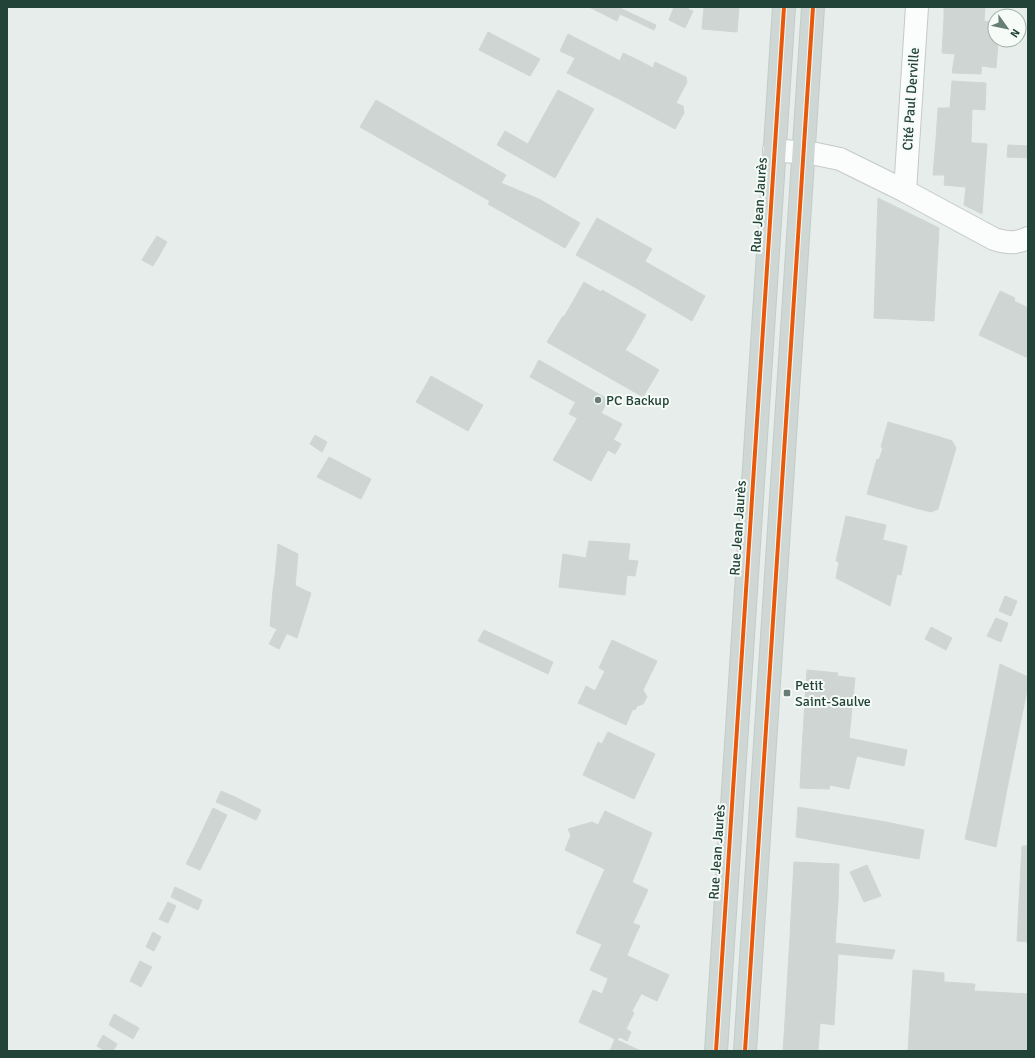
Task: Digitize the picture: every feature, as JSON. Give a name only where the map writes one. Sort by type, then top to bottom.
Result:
[{"type":"main road","name":"Rue Jean Jaurès","points":[[716,1051],[784,7]]},
{"type":"main road","points":[[745,1051],[813,7]]},
{"type":"street","name":"Cité Paul Derville","points":[[905,192],[917,7]]},
{"type":"street","points":[[774,150],[827,155],[840,159],[994,239],[1013,243],[1028,238]]},
{"type":"building","points":[[589,7],[619,7],[622,9],[617,21]]},
{"type":"building","points":[[674,7],[689,7],[688,9],[693,11],[685,28],[669,20]]},
{"type":"building","points":[[704,7],[739,7],[737,32],[702,29]]},
{"type":"building","points":[[944,7],[985,7],[984,21],[944,19]]},
{"type":"building","points":[[622,9],[656,25],[654,30],[620,14]]},
{"type":"building","points":[[944,19],[987,22],[987,41],[983,41],[981,74],[952,73],[955,54],[942,53]]},
{"type":"building","points":[[488,32],[540,59],[530,76],[479,50]]},
{"type":"building","points":[[568,34],[605,53],[589,84],[567,73],[575,58],[560,51]]},
{"type":"building","points":[[983,41],[987,42],[987,48],[998,48],[996,68],[982,66]]},
{"type":"building","points":[[605,53],[620,61],[623,53],[640,61],[621,100],[589,84]]},
{"type":"building","points":[[640,61],[653,68],[655,62],[686,77],[687,82],[676,103],[683,106],[684,113],[675,129],[621,100]]},
{"type":"building","points":[[952,81],[986,83],[985,110],[972,109],[971,143],[936,140],[938,108],[950,108]]},
{"type":"building","points":[[558,90],[594,109],[555,178],[520,158]]},
{"type":"building","points":[[376,100],[506,175],[490,201],[360,127]]},
{"type":"building","points":[[505,131],[528,144],[520,158],[497,145]]},
{"type":"building","points":[[936,140],[987,144],[982,214],[964,205],[966,187],[944,185],[945,175],[933,175]]},
{"type":"building","points":[[1008,145],[1028,146],[1028,158],[1007,157]]},
{"type":"building","points":[[501,183],[539,199],[580,223],[565,248],[488,204]]},
{"type":"building","points":[[878,198],[939,228],[934,321],[874,318]]},
{"type":"building","points":[[597,218],[652,249],[631,285],[576,255]]},
{"type":"building","points":[[157,236],[167,242],[159,256],[148,250]]},
{"type":"building","points":[[148,250],[159,256],[153,266],[142,260]]},
{"type":"building","points":[[644,261],[665,273],[657,286],[637,275]]},
{"type":"building","points":[[665,273],[705,296],[692,321],[631,285],[637,275],[657,286]]},
{"type":"building","points":[[584,282],[601,292],[581,326],[564,317]]},
{"type":"building","points":[[602,290],[646,315],[634,336],[630,334],[626,341],[630,343],[629,344],[585,319]]},
{"type":"building","points":[[1000,291],[1015,298],[1014,301],[1028,308],[1028,358],[979,335]]},
{"type":"building","points":[[563,316],[581,326],[585,319],[629,344],[625,350],[659,370],[643,397],[547,342]]},
{"type":"building","points":[[630,334],[634,336],[630,343],[626,341]]},
{"type":"building","points":[[539,360],[609,400],[601,413],[622,424],[591,481],[553,460],[584,407],[530,377]]},
{"type":"building","points":[[431,376],[483,405],[468,431],[416,402]]},
{"type":"building","points":[[575,403],[584,407],[577,418],[569,414]]},
{"type":"building","points":[[888,422],[940,437],[919,509],[867,494],[877,459],[879,460],[883,448],[881,447]]},
{"type":"building","points":[[315,435],[327,442],[322,452],[310,444]]},
{"type":"building","points":[[940,437],[952,441],[956,448],[938,509],[931,512],[919,509]]},
{"type":"building","points":[[614,440],[621,444],[615,454],[608,450]]},
{"type":"building","points":[[329,457],[371,479],[361,499],[317,477]]},
{"type":"building","points":[[846,516],[886,525],[876,570],[897,574],[890,606],[836,578],[839,562],[836,561]]},
{"type":"building","points":[[883,540],[907,546],[901,575],[876,570]]},
{"type":"building","points":[[589,541],[630,544],[628,560],[638,561],[635,576],[627,575],[625,595],[559,587],[563,554],[586,558]]},
{"type":"building","points":[[278,544],[298,554],[295,586],[275,576]]},
{"type":"building","points":[[275,576],[311,593],[307,606],[273,590]]},
{"type":"building","points":[[273,590],[307,606],[297,638],[270,626]]},
{"type":"building","points":[[1005,596],[1017,601],[1011,616],[999,611]]},
{"type":"building","points":[[996,618],[1008,623],[1001,642],[987,636]]},
{"type":"building","points":[[931,627],[952,638],[946,650],[925,639]]},
{"type":"building","points":[[277,629],[287,633],[279,649],[269,644]]},
{"type":"building","points":[[484,630],[553,662],[548,674],[478,641]]},
{"type":"building","points":[[612,640],[657,661],[643,690],[647,697],[643,704],[637,706],[635,710],[633,709],[631,713],[584,691],[586,686],[595,691],[605,671],[599,668]]},
{"type":"building","points":[[1000,664],[1028,677],[1028,685],[1007,789],[977,782]]},
{"type":"building","points":[[807,670],[838,673],[837,676],[855,678],[849,738],[907,750],[904,766],[838,752],[802,749]]},
{"type":"building","points":[[584,691],[631,713],[626,725],[578,703]]},
{"type":"building","points":[[608,732],[655,754],[634,799],[598,782],[613,750],[602,744]]},
{"type":"building","points":[[598,742],[613,750],[598,782],[583,775]]},
{"type":"building","points":[[802,749],[857,755],[849,789],[830,785],[829,789],[800,788]]},
{"type":"building","points":[[977,782],[1007,789],[996,847],[965,839]]},
{"type":"building","points":[[221,791],[235,797],[230,808],[216,802]]},
{"type":"building","points":[[235,797],[261,810],[256,820],[230,808]]},
{"type":"building","points":[[798,807],[924,830],[919,859],[796,837]]},
{"type":"building","points":[[213,808],[227,815],[210,850],[196,844]]},
{"type":"building","points":[[605,811],[652,833],[632,882],[565,850],[571,835],[568,829],[592,822],[598,825]]},
{"type":"building","points":[[196,844],[210,850],[200,870],[186,864]]},
{"type":"building","points":[[1022,846],[1028,846],[1028,942],[1017,941]]},
{"type":"building","points":[[794,862],[839,864],[838,901],[792,898]]},
{"type":"building","points":[[867,865],[881,896],[864,902],[850,872]]},
{"type":"building","points":[[605,869],[648,890],[629,931],[636,934],[627,955],[576,933]]},
{"type":"building","points":[[175,887],[202,900],[198,910],[171,897]]},
{"type":"building","points":[[792,898],[838,901],[835,943],[790,937]]},
{"type":"building","points":[[168,902],[176,906],[168,923],[159,919]]},
{"type":"building","points":[[633,923],[640,926],[636,934],[629,931]]},
{"type":"building","points":[[153,932],[161,937],[154,951],[146,947]]},
{"type":"building","points":[[790,937],[895,950],[892,959],[838,954],[837,975],[788,970]]},
{"type":"building","points":[[602,944],[669,975],[657,1001],[590,970]]},
{"type":"building","points":[[140,961],[152,967],[141,987],[130,981]]},
{"type":"building","points":[[788,970],[837,975],[834,1025],[820,1023],[818,1051],[813,1051],[784,1037]]},
{"type":"building","points":[[913,970],[944,973],[944,982],[975,984],[974,991],[1028,994],[1028,1051],[908,1051]]},
{"type":"building","points":[[608,979],[641,994],[632,1011],[634,1013],[626,1029],[631,1032],[627,1041],[620,1037],[617,1040],[579,1022],[593,990],[602,994]]},
{"type":"building","points":[[114,1014],[139,1028],[133,1039],[109,1025]]},
{"type":"building","points":[[103,1035],[117,1044],[113,1051],[105,1051],[97,1046]]},
{"type":"building","points":[[784,1037],[813,1051],[783,1051]]},
{"type":"building","points":[[615,1039],[617,1040],[641,1051],[610,1051]]},
{"type":"cycle path","points":[[716,1051],[784,7]]},
{"type":"cycle path","points":[[745,1051],[813,7]]},
{"type":"place","name":"PC Backup","points":[[598,400]]},
{"type":"place","name":"Petit Saint-Saulve","points":[[787,693]]}]
